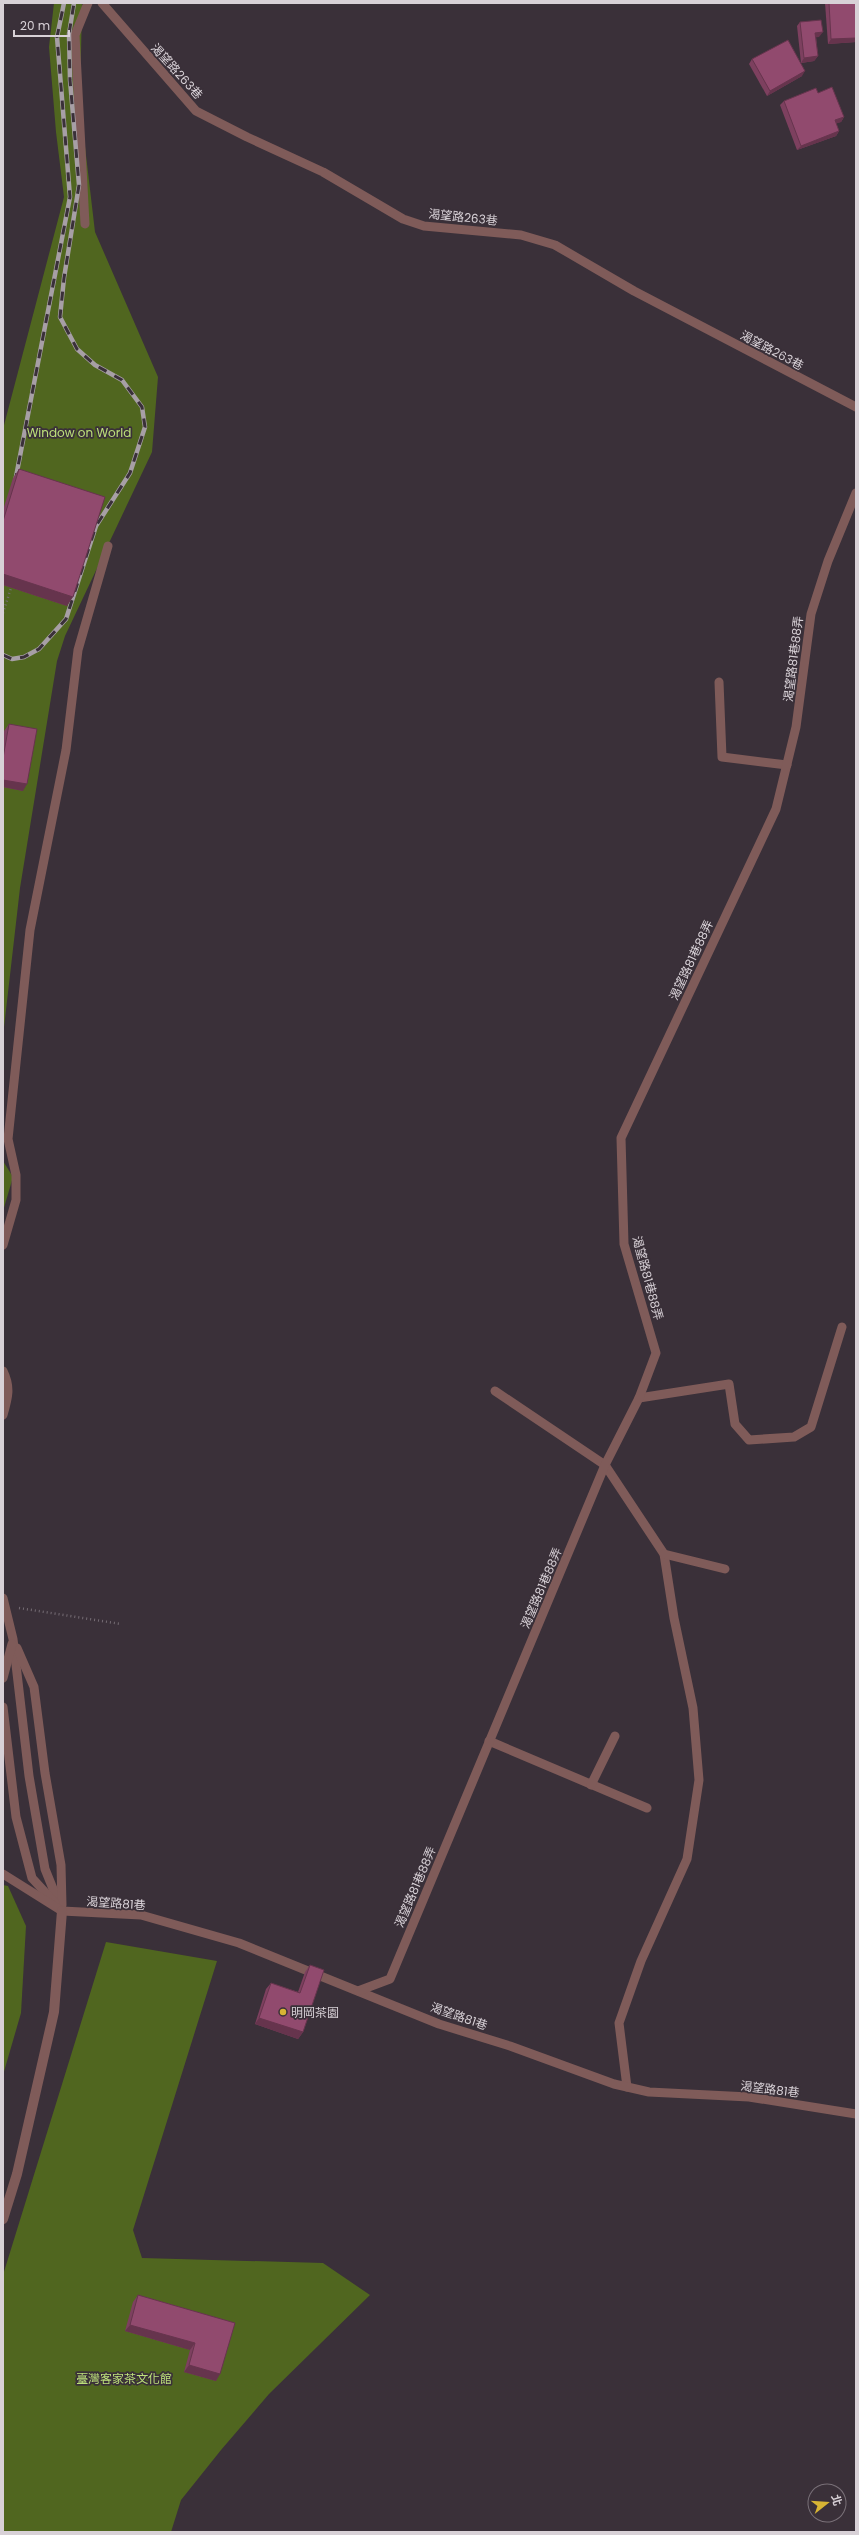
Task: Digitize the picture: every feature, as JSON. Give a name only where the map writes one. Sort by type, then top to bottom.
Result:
[{"type":"street","points":[[3,2218],[17,2174],[54,2012],[62,1911]]},
{"type":"lane","points":[[85,224],[75,35],[88,3]]},
{"type":"lane","name":"渴望路263巷","points":[[102,3],[196,111],[247,137],[323,172],[403,219],[424,226],[521,235],[555,245],[634,291],[856,408]]},
{"type":"lane","name":"渴望路81巷88弄","points":[[358,1990],[390,1979],[605,1465],[638,1398],[656,1353],[624,1244],[621,1138],[776,809],[796,727],[811,614],[828,561],[856,492]]},
{"type":"lane","points":[[3,1245],[16,1200],[16,1175],[8,1139],[30,930],[66,750],[78,650],[108,546]]},
{"type":"lane","points":[[719,682],[722,757],[787,764]]},
{"type":"lane","points":[[638,1398],[729,1384],[735,1424],[749,1440],[794,1437],[811,1427],[842,1327]]},
{"type":"lane","points":[[3,1371],[8,1381],[9,1394],[3,1415]]},
{"type":"lane","points":[[495,1391],[605,1465],[664,1554],[674,1618],[693,1708],[699,1780],[687,1859],[641,1961],[620,2023],[627,2087]]},
{"type":"lane","points":[[664,1554],[725,1569]]},
{"type":"lane","points":[[4,1602],[13,1639],[30,1783],[45,1869],[62,1911]]},
{"type":"lane","points":[[3,1678],[13,1639]]},
{"type":"lane","points":[[13,1639],[34,1687],[45,1773],[61,1865],[62,1911]]},
{"type":"lane","points":[[3,1707],[16,1817],[32,1878],[62,1911]]},
{"type":"lane","points":[[591,1785],[615,1736]]},
{"type":"lane","points":[[489,1741],[647,1808]]},
{"type":"lane","points":[[3,1874],[62,1911]]},
{"type":"lane","name":"渴望路81巷","points":[[62,1911],[142,1915],[239,1943],[439,2024],[627,2087],[649,2092],[749,2097],[856,2114]]},
{"type":"path","points":[[3,613],[11,588]]},
{"type":"path","points":[[4,1602],[121,1624]]},
{"type":"green space","name":"Window on World","points":[[54,3],[82,3],[80,104],[95,232],[158,377],[152,452],[65,636],[57,661],[20,888],[3,1036],[3,429],[64,197],[56,132],[49,47]]},
{"type":"green space","points":[[3,1161],[13,1177],[3,1211]]},
{"type":"green space","points":[[3,1885],[8,1886],[26,1926],[21,2013],[3,2075]]},
{"type":"green space","name":"臺灣客家茶文化館","points":[[106,1942],[217,1961],[133,2230],[142,2258],[323,2263],[370,2295],[269,2394],[221,2450],[181,2500],[171,2532],[3,2532],[3,2275]]},
{"type":"building","points":[[829,3],[856,3],[856,38],[831,39]]},
{"type":"building","points":[[821,20],[823,32],[815,33],[818,56],[804,58],[800,22]]},
{"type":"building","points":[[788,40],[805,71],[770,91],[752,59]]},
{"type":"building","points":[[832,87],[844,117],[835,120],[839,131],[801,146],[784,101],[816,88],[818,93]]},
{"type":"building","points":[[19,469],[105,497],[73,597],[3,574],[3,521]]},
{"type":"building","points":[[9,724],[37,729],[27,784],[3,780],[3,758]]},
{"type":"building","name":"明岡茶園","points":[[310,1965],[324,1970],[303,2032],[259,2018],[271,1983],[300,1993]]},
{"type":"building","points":[[138,2295],[235,2323],[220,2374],[189,2365],[195,2343],[130,2325]]},
{"type":"railway","points":[[15,482],[70,197],[57,37],[64,3]]},
{"type":"railway","points":[[3,655],[12,659],[24,657],[39,649],[66,619],[96,526],[130,473],[145,427],[142,407],[122,380],[95,365],[77,349],[60,317],[64,278],[79,185],[70,80],[69,34],[74,3]]},
{"type":"place","name":"明岡茶園","points":[[283,2012]]}]
